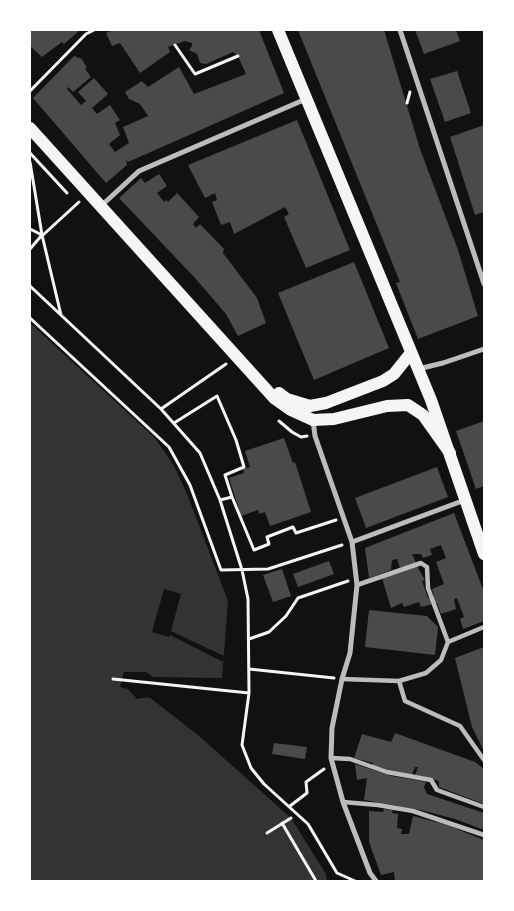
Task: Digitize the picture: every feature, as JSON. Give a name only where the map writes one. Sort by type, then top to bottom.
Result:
[{"type":"main road","points":[[278,30],[410,354],[418,369],[450,453],[484,554]]},
{"type":"main road","points":[[30,128],[274,398],[291,410],[313,420],[334,418],[387,406],[408,405],[423,414],[450,453]]},
{"type":"main road","points":[[257,377],[287,399],[310,406],[346,396],[383,381],[394,374],[410,354]]},
{"type":"street","points":[[400,30],[484,284]]},
{"type":"street","points":[[101,206],[139,170],[306,99]]},
{"type":"street","points":[[418,369],[443,363],[484,349]]},
{"type":"street","points":[[313,420],[315,436],[352,542],[356,581],[350,653],[342,679],[332,728],[331,758],[343,802],[370,873],[376,881]]},
{"type":"street","points":[[352,542],[466,500]]},
{"type":"street","points":[[342,679],[399,681],[426,673],[441,660],[448,642],[428,588],[427,567],[421,563],[356,581]]},
{"type":"street","points":[[448,642],[484,628]]},
{"type":"street","points":[[399,681],[405,700],[460,726],[484,760]]},
{"type":"street","points":[[331,758],[350,759],[387,772],[431,780],[436,790],[484,808]]},
{"type":"street","points":[[343,802],[413,811],[484,835]]},
{"type":"path","points":[[30,91],[86,34],[94,30]]},
{"type":"path","points":[[175,45],[195,74],[238,56]]},
{"type":"path","points":[[30,162],[42,235],[61,316]]},
{"type":"path","points":[[30,249],[42,235],[82,200]]},
{"type":"path","points":[[30,229],[42,235]]},
{"type":"path","points":[[30,286],[161,409],[200,453],[220,500],[242,570],[248,599],[250,693],[242,745],[252,768],[264,784],[308,824],[337,873],[355,881]]},
{"type":"path","points":[[30,318],[169,447],[190,485],[220,570],[268,569],[352,542]]},
{"type":"path","points":[[161,409],[229,362]]},
{"type":"path","points":[[174,423],[217,396],[236,440],[244,467],[225,475],[254,550],[269,544],[267,537],[294,527],[296,533],[344,517]]},
{"type":"path","points":[[220,500],[232,497]]},
{"type":"path","points":[[249,639],[269,632],[286,616],[298,598],[356,581]]},
{"type":"path","points":[[249,668],[342,679]]},
{"type":"path","points":[[113,679],[250,693]]},
{"type":"path","points":[[290,806],[307,793],[306,782],[322,770],[331,758]]},
{"type":"path","points":[[267,832],[291,818]]},
{"type":"path","points":[[282,823],[316,881]]},
{"type":"shaded area","points":[[30,323],[155,438],[174,466],[187,494],[228,601],[222,678],[153,677],[146,672],[124,672],[120,687],[128,689],[137,699],[149,697],[199,736],[291,818],[326,874],[327,881],[30,881]]},
{"type":"pier","points":[[164,589],[181,594],[171,631],[224,656],[223,662],[170,635],[169,637],[152,632]]},
{"type":"building","points":[[30,30],[80,30],[64,44],[62,42],[42,57],[30,46]]},
{"type":"building","points":[[113,30],[259,30],[284,93],[128,162],[126,160],[127,165],[106,183],[33,98],[74,56],[82,59],[87,68],[85,69],[91,77],[73,92],[68,87],[67,89],[81,105],[86,101],[78,92],[94,78],[108,94],[92,108],[97,114],[110,105],[120,120],[115,123],[120,135],[109,144],[115,152],[129,143],[123,127],[148,116],[140,104],[129,99],[125,92],[142,81],[148,87],[179,67],[194,94],[246,74],[238,56],[233,52],[206,64],[200,63],[197,54],[189,50],[192,43],[185,41],[168,47],[170,52],[140,73],[120,43],[112,46],[106,33]]},
{"type":"building","points":[[298,30],[384,30],[420,149],[458,250],[478,316],[418,339],[396,283],[400,282]]},
{"type":"building","points":[[415,30],[456,30],[460,41],[424,54]]},
{"type":"building","points":[[457,71],[471,113],[445,122],[430,79]]},
{"type":"building","points":[[297,120],[350,250],[306,268],[284,217],[289,214],[285,207],[234,234],[230,222],[221,225],[212,202],[217,200],[215,193],[205,198],[188,165]]},
{"type":"building","points":[[484,125],[484,212],[475,215],[450,137]]},
{"type":"building","points":[[159,174],[167,186],[157,193],[164,202],[166,200],[168,202],[177,193],[199,217],[193,224],[196,228],[200,224],[224,249],[223,253],[257,298],[266,323],[238,336],[226,314],[195,278],[119,198],[141,178],[145,183]]},
{"type":"building","points":[[354,262],[389,348],[314,380],[278,293]]},
{"type":"building","points":[[484,421],[484,486],[476,489],[456,431]]},
{"type":"building","points":[[284,438],[293,463],[295,462],[311,512],[270,526],[265,512],[259,514],[258,510],[241,516],[229,478],[244,473],[243,469],[250,467],[245,451]]},
{"type":"building","points":[[437,467],[448,497],[366,528],[355,498]]},
{"type":"building","points":[[454,513],[484,592],[484,621],[463,629],[460,619],[464,617],[457,598],[454,599],[456,609],[441,614],[437,603],[421,607],[419,602],[404,607],[402,603],[391,608],[382,578],[417,566],[425,580],[422,581],[428,598],[434,595],[432,589],[444,584],[436,562],[446,558],[441,545],[430,549],[432,555],[423,558],[421,554],[412,554],[416,563],[400,568],[397,559],[392,560],[391,570],[369,578],[365,548]]},
{"type":"building","points":[[329,561],[334,574],[298,587],[293,574]]},
{"type":"building","points":[[282,569],[291,596],[273,602],[263,575]]},
{"type":"building","points":[[369,610],[427,616],[438,627],[435,655],[365,647]]},
{"type":"building","points":[[484,647],[484,751],[472,727],[455,658]]},
{"type":"building","points":[[395,733],[475,762],[484,769],[484,804],[439,787],[439,781],[415,775],[418,767],[415,767],[412,775],[372,766],[373,763],[354,758],[362,734],[391,742]]},
{"type":"building","points":[[274,743],[307,747],[305,759],[272,754]]},
{"type":"building","points":[[355,764],[392,776],[426,782],[424,787],[427,794],[484,813],[484,830],[455,819],[421,810],[364,800],[367,778],[357,780]]},
{"type":"building","points":[[384,809],[393,810],[392,813],[398,814],[397,828],[402,829],[401,834],[409,834],[413,816],[447,825],[484,840],[484,881],[395,881],[394,872],[381,875],[369,842],[369,811],[383,812]]}]
